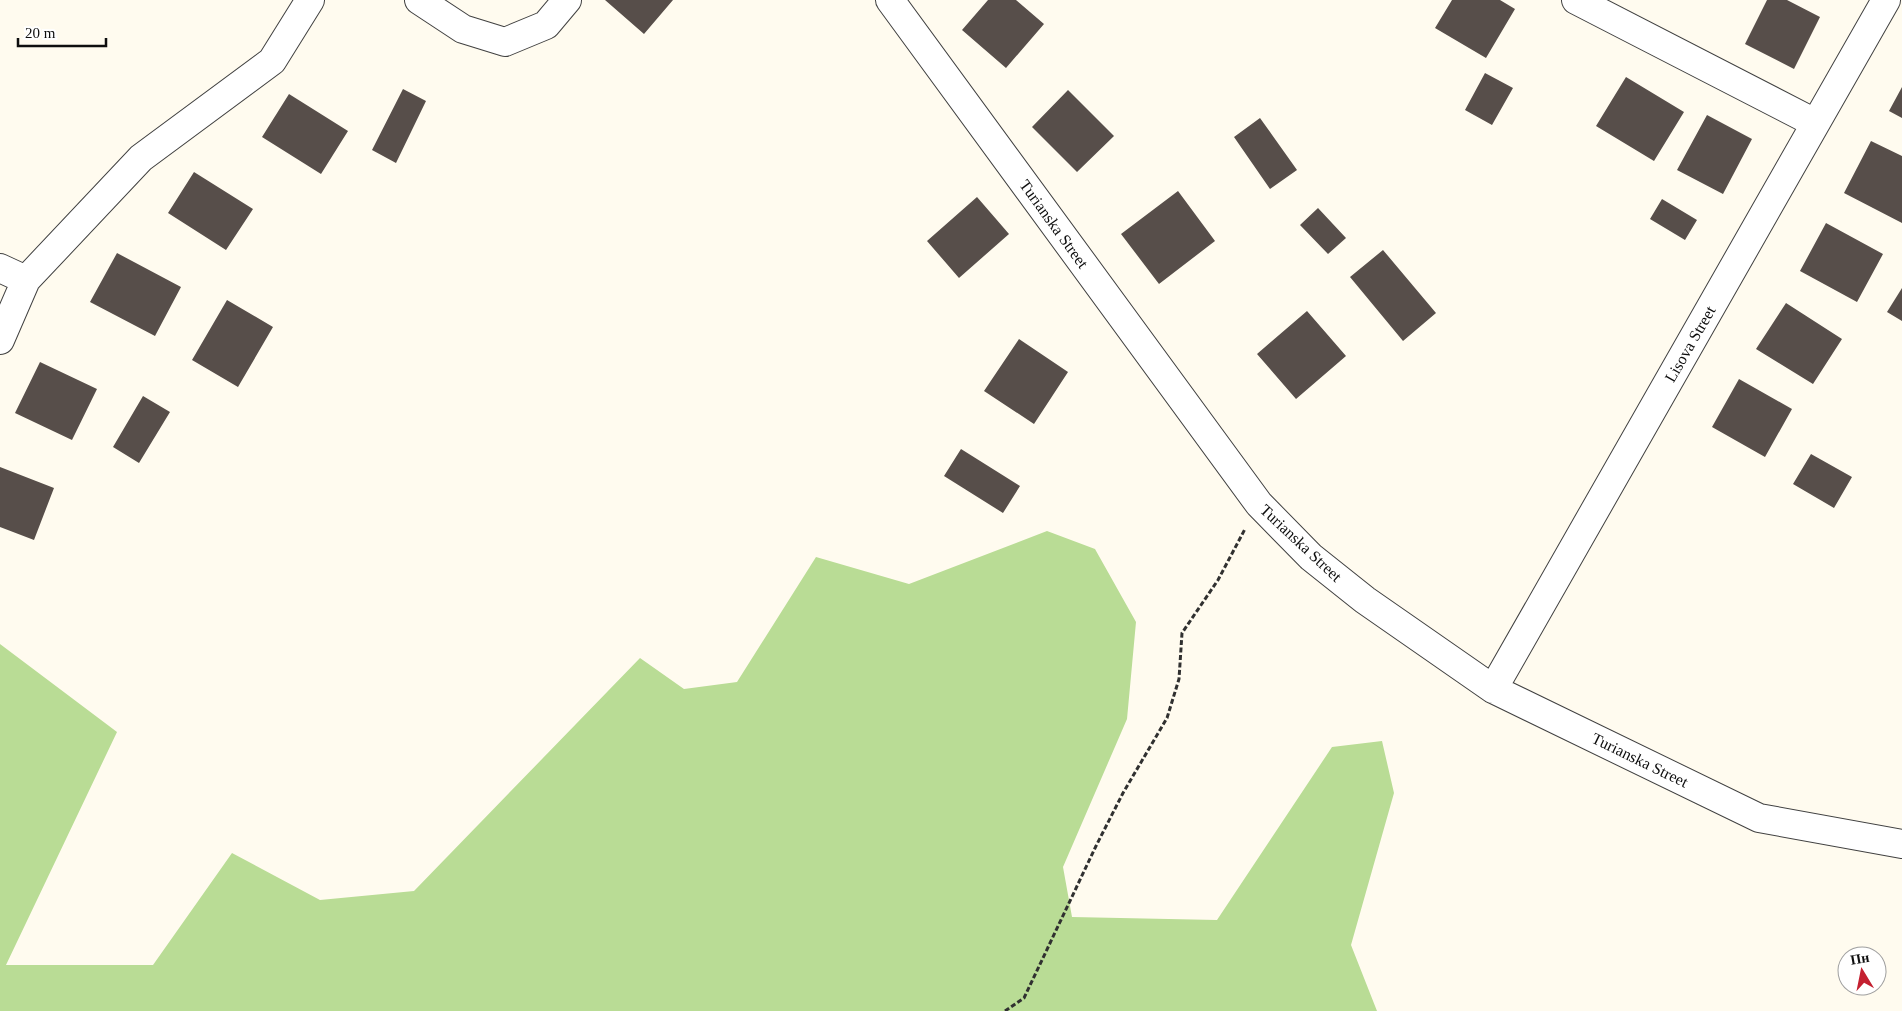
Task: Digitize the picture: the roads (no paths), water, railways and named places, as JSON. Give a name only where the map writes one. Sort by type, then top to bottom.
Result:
[{"type":"street","points":[[0,340],[26,280],[141,158],[272,61],[310,0]]},
{"type":"street","points":[[419,0],[463,29],[505,42],[546,25],[567,0]]},
{"type":"street","name":"Turianska Street","points":[[890,0],[1259,504],[1311,557],[1365,600],[1493,689],[1759,818],[1902,844]]},
{"type":"street","points":[[1576,0],[1815,123]]},
{"type":"street","name":"Lisova Street","points":[[1493,689],[1886,0]]},
{"type":"street","points":[[0,268],[26,280]]}]
